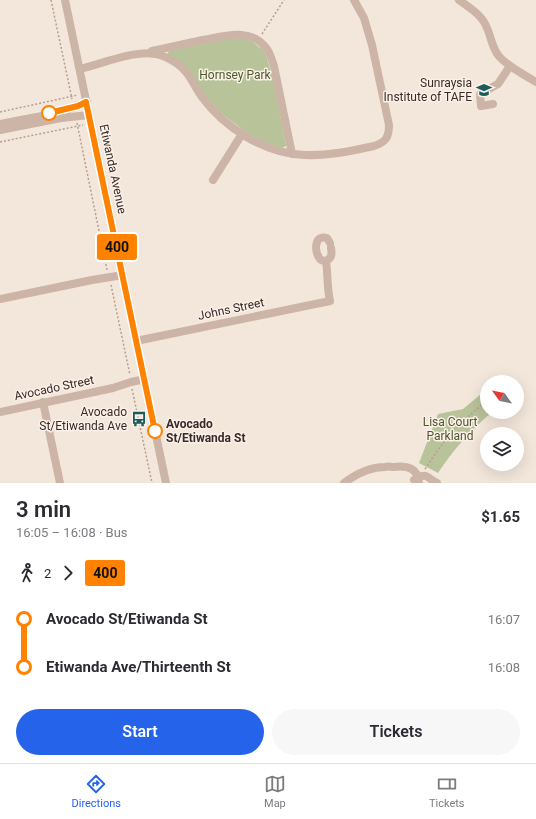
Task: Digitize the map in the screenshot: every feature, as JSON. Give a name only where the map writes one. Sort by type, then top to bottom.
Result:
[{"type":"street","name":"Etiwanda Avenue","points":[[66,0],[166,483]]},
{"type":"street","points":[[143,53],[161,55],[182,67],[215,113],[227,124],[242,134],[267,147],[292,154],[317,155],[350,151],[379,144],[388,135],[389,125],[372,45],[364,18],[354,0]]},
{"type":"street","points":[[459,0],[471,8],[483,21],[487,27],[498,55],[510,66],[536,82]]},
{"type":"street","points":[[79,66],[95,65],[111,60],[231,35],[240,34],[258,40],[267,49],[274,66],[292,154]]},
{"type":"street","points":[[493,104],[481,106],[480,94],[498,84],[510,66]]},
{"type":"street","points":[[0,130],[61,118],[74,112],[86,98]]},
{"type":"street","points":[[0,124],[74,112],[90,119]]},
{"type":"street","points":[[213,180],[242,134]]},
{"type":"street","points":[[323,237],[327,238],[332,253],[332,256],[326,261],[321,260],[318,256],[316,243],[318,239],[323,237]]},
{"type":"street","name":"Johns Street","points":[[136,341],[330,301],[326,261]]},
{"type":"street","points":[[0,299],[122,273]]},
{"type":"street","name":"Avocado Street","points":[[0,412],[145,381]]},
{"type":"street","points":[[43,402],[60,483]]},
{"type":"street","points":[[344,483],[352,477],[367,470],[393,467],[409,473],[417,481],[434,481]]},
{"type":"path","points":[[51,0],[152,483]]},
{"type":"path","points":[[258,40],[284,0]]},
{"type":"path","points":[[0,112],[71,97],[86,98]]},
{"type":"path","points":[[0,142],[77,126],[90,119]]},
{"type":"path","points":[[426,468],[452,431],[480,406]]},
{"type":"green space","name":"Hornsey Park","points":[[231,38],[246,39],[253,42],[263,50],[266,55],[273,78],[286,145],[282,148],[265,143],[247,133],[217,110],[167,54],[169,51]]},
{"type":"green space","name":"Lisa Court Parkland","points":[[480,395],[480,419],[484,419],[450,456],[438,473],[419,463],[438,414],[463,409]]},
{"type":"bus line","name":"400","points":[[49,113],[78,106],[86,102],[155,431]]},
{"type":"place","name":"Sunraysia Institute of TAFE","points":[[484,90]]},
{"type":"place","name":"Avocado St/Etiwanda Ave","points":[[139,419]]},
{"type":"place","name":"Avocado St/Etiwanda St","points":[[155,431]]}]
